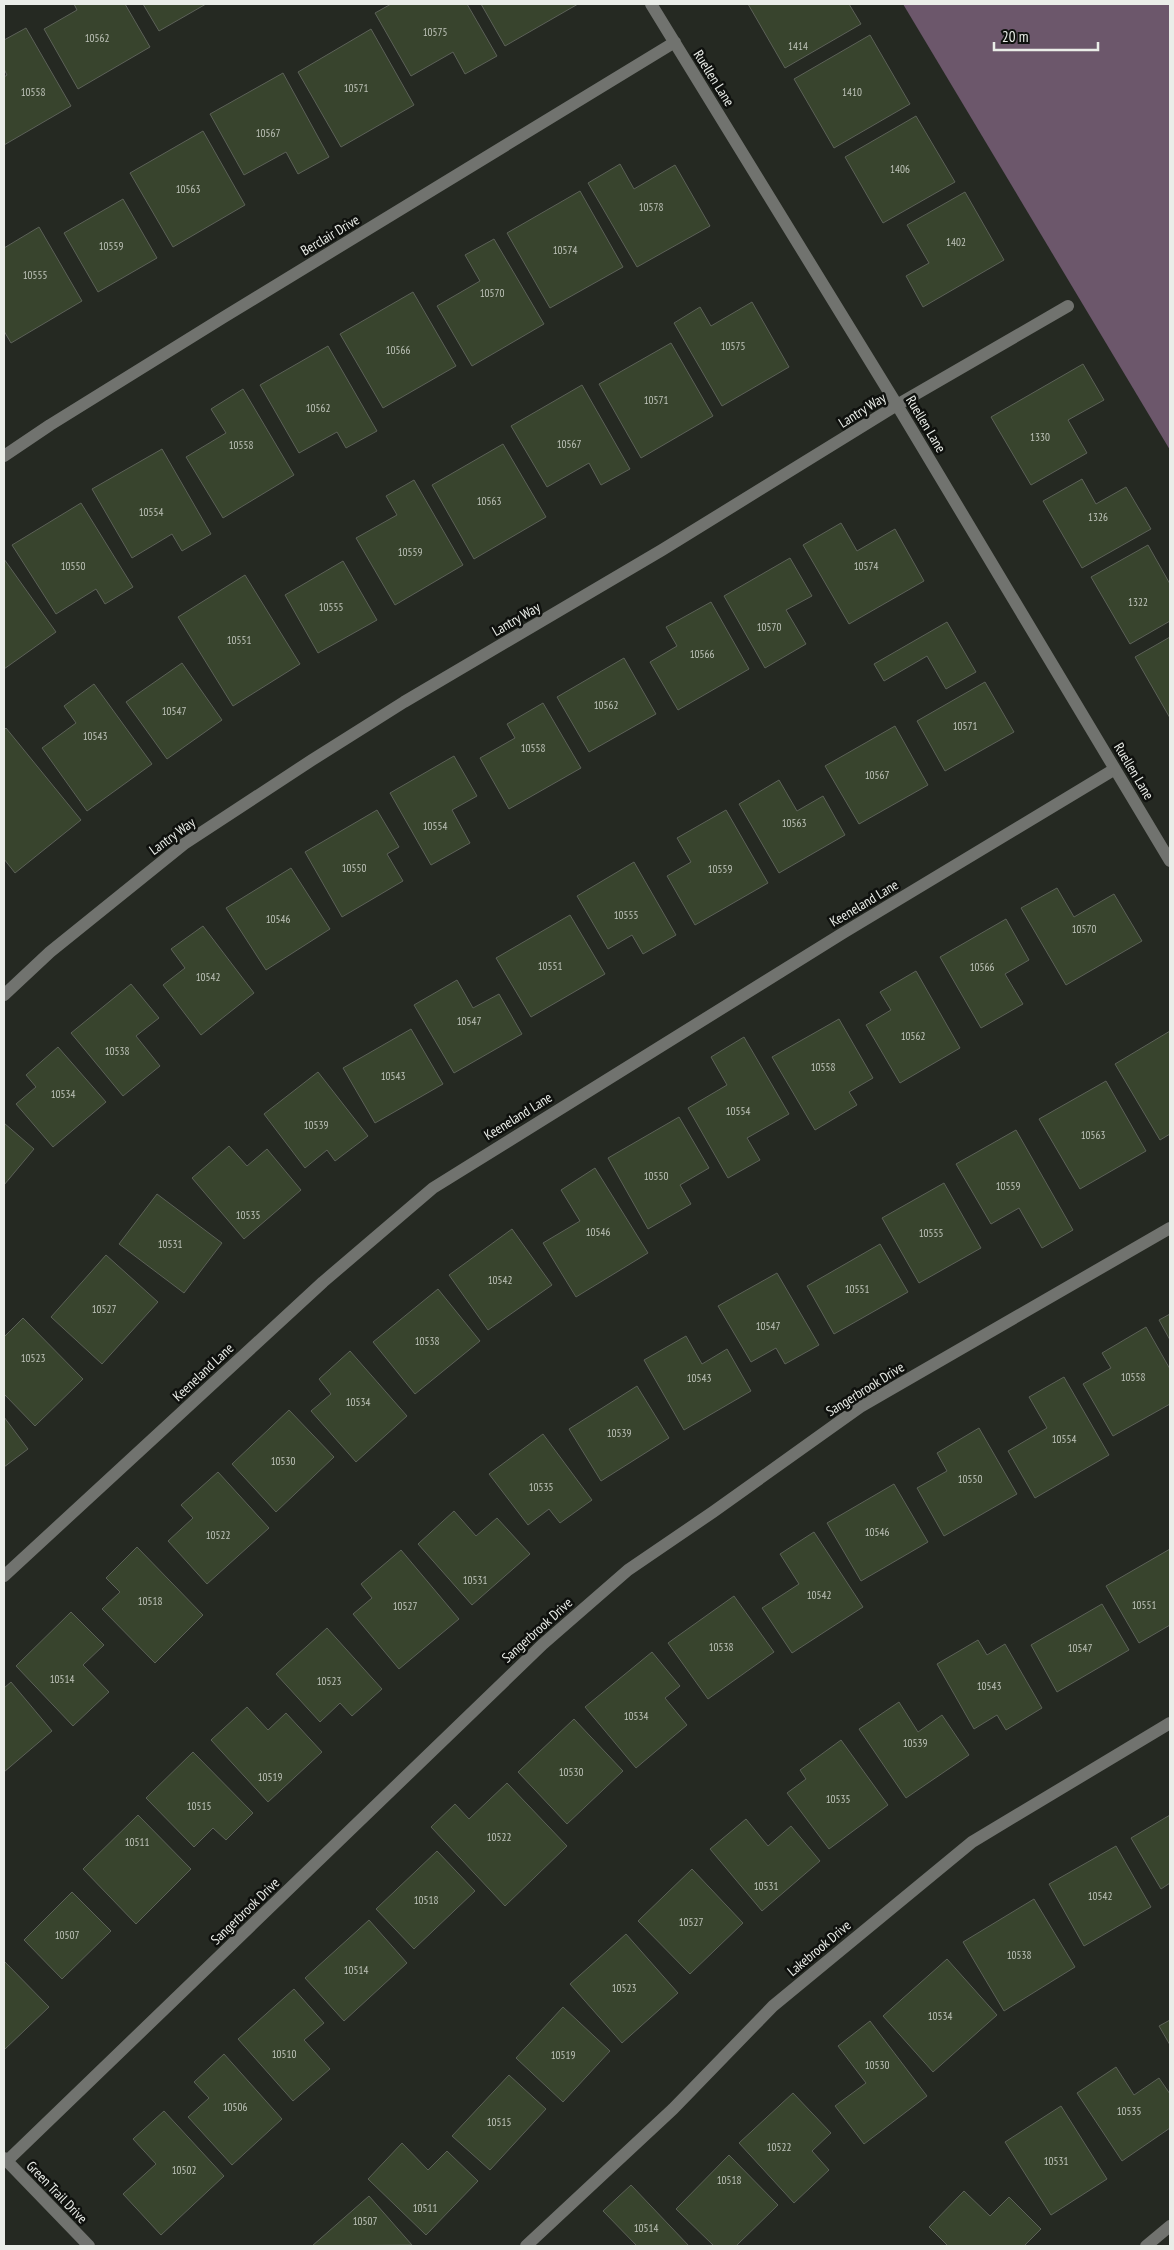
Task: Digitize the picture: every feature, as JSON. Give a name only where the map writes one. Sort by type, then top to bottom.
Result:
[{"type":"street","name":"Ruellen Lane","points":[[651,4],[898,406],[1170,862]]},
{"type":"street","name":"Berclair Drive","points":[[4,456],[158,358],[674,42]]},
{"type":"street","name":"Lantry Way","points":[[4,995],[50,952],[184,844],[404,702],[662,550],[898,406],[1068,306]]},
{"type":"street","name":"Keeneland Lane","points":[[4,1576],[323,1282],[433,1188],[843,933],[1115,769]]},
{"type":"street","name":"Sangerbrook Drive","points":[[5,2159],[543,1644],[628,1570],[860,1407],[1170,1228]]},
{"type":"street","name":"Lakebrook Drive","points":[[526,2246],[673,2109],[773,2006],[972,1842],[1170,1722]]},
{"type":"street","name":"Green Trail Drive","points":[[5,2159],[90,2246]]},
{"type":"street","points":[[1146,2246],[1170,2226]]},
{"type":"shaded area","points":[[903,4],[1170,4],[1170,450]]},
{"type":"building","points":[[74,4],[125,4],[150,47],[78,89],[44,29],[77,10]]},
{"type":"building","points":[[143,4],[206,4],[159,31]]},
{"type":"building","points":[[391,4],[467,4],[497,56],[465,74],[453,52],[411,76],[375,13]]},
{"type":"building","points":[[481,4],[578,4],[505,46]]},
{"type":"building","points":[[748,4],[849,4],[861,24],[785,68]]},
{"type":"building","points":[[26,28],[71,106],[4,145],[4,77],[7,75],[4,69],[4,40]]},
{"type":"building","points":[[371,29],[414,105],[341,147],[298,72]]},
{"type":"building","points":[[870,35],[910,104],[834,148],[794,79]]},
{"type":"building","points":[[283,73],[329,157],[298,174],[286,152],[244,175],[210,114]]},
{"type":"building","points":[[916,116],[955,182],[883,223],[845,157]]},
{"type":"building","points":[[203,131],[245,205],[173,247],[130,173]]},
{"type":"building","points":[[620,164],[634,189],[675,165],[710,226],[637,267],[588,183]]},
{"type":"building","points":[[580,191],[623,267],[550,308],[507,233]]},
{"type":"building","points":[[965,192],[1004,260],[923,307],[906,276],[929,263],[907,225]]},
{"type":"building","points":[[123,199],[157,258],[98,292],[64,233]]},
{"type":"building","points":[[39,227],[82,301],[11,343],[4,331],[4,248]]},
{"type":"building","points":[[494,239],[544,324],[472,366],[437,306],[480,281],[465,255]]},
{"type":"building","points":[[413,292],[456,366],[383,408],[340,334]]},
{"type":"building","points":[[752,302],[789,367],[722,406],[674,323],[700,307],[711,326]]},
{"type":"building","points":[[671,343],[713,416],[641,458],[599,384]]},
{"type":"building","points":[[328,346],[377,431],[346,448],[337,432],[299,453],[260,385]]},
{"type":"building","points":[[1083,364],[1104,400],[1068,420],[1087,453],[1031,485],[991,417]]},
{"type":"building","points":[[582,385],[630,469],[601,485],[589,463],[547,487],[511,426]]},
{"type":"building","points":[[243,389],[294,475],[223,518],[186,457],[226,433],[211,409]]},
{"type":"building","points":[[503,444],[546,517],[474,559],[432,485]]},
{"type":"building","points":[[162,449],[211,534],[182,551],[172,534],[132,558],[92,489]]},
{"type":"building","points":[[1082,479],[1096,504],[1126,487],[1151,529],[1082,568],[1043,501]]},
{"type":"building","points":[[414,480],[463,565],[395,605],[356,538],[397,515],[386,496]]},
{"type":"building","points":[[81,503],[133,587],[105,604],[96,589],[56,614],[12,545]]},
{"type":"building","points":[[841,523],[857,551],[895,529],[924,581],[849,624],[803,545]]},
{"type":"building","points":[[1148,545],[1170,584],[1170,621],[1130,644],[1091,577]]},
{"type":"building","points":[[790,558],[812,596],[786,610],[806,644],[765,668],[724,596]]},
{"type":"building","points":[[4,559],[56,632],[4,669]]},
{"type":"building","points":[[343,561],[377,620],[318,653],[285,595]]},
{"type":"building","points":[[245,575],[300,664],[233,706],[178,617]]},
{"type":"building","points":[[711,602],[749,669],[678,710],[650,662],[677,646],[666,627]]},
{"type":"building","points":[[947,622],[976,672],[946,689],[927,656],[884,681],[874,664]]},
{"type":"building","points":[[1170,637],[1170,718],[1135,657]]},
{"type":"building","points":[[624,658],[656,714],[589,752],[557,697]]},
{"type":"building","points":[[182,663],[222,720],[167,759],[126,702]]},
{"type":"building","points":[[985,682],[1014,732],[945,771],[917,721]]},
{"type":"building","points":[[94,684],[152,764],[87,811],[42,748],[76,723],[64,706]]},
{"type":"building","points":[[543,703],[581,768],[509,809],[480,758],[515,738],[507,724]]},
{"type":"building","points":[[895,726],[928,785],[859,824],[825,766]]},
{"type":"building","points":[[6,728],[81,820],[15,873],[4,859],[4,730]]},
{"type":"building","points":[[454,756],[477,796],[452,810],[470,843],[431,865],[390,793]]},
{"type":"building","points":[[779,780],[797,811],[823,796],[845,835],[779,873],[739,804]]},
{"type":"building","points":[[377,810],[399,847],[387,854],[403,881],[342,917],[305,852]]},
{"type":"building","points":[[726,810],[768,883],[695,925],[667,876],[691,862],[677,838]]},
{"type":"building","points":[[634,862],[676,935],[643,954],[632,935],[608,949],[577,896]]},
{"type":"building","points":[[291,868],[330,929],[266,970],[226,908]]},
{"type":"building","points":[[1057,888],[1074,917],[1114,894],[1142,941],[1066,985],[1021,908]]},
{"type":"building","points":[[570,915],[605,974],[531,1017],[496,958]]},
{"type":"building","points":[[1006,919],[1029,960],[1005,974],[1023,1004],[981,1028],[940,957]]},
{"type":"building","points":[[203,926],[254,993],[201,1035],[163,985],[185,968],[171,949]]},
{"type":"building","points":[[916,971],[960,1048],[900,1083],[866,1025],[891,1010],[880,992]]},
{"type":"building","points":[[457,980],[473,1008],[499,994],[522,1034],[454,1073],[414,1005]]},
{"type":"building","points":[[131,984],[159,1018],[136,1036],[160,1066],[123,1096],[71,1033]]},
{"type":"building","points":[[839,1019],[873,1078],[849,1092],[857,1105],[815,1130],[772,1057]]},
{"type":"building","points":[[411,1029],[443,1084],[375,1123],[343,1068]]},
{"type":"building","points":[[1170,1031],[1170,1134],[1160,1140],[1115,1064]]},
{"type":"building","points":[[744,1037],[789,1114],[747,1138],[760,1160],[728,1178],[688,1108],[727,1085],[711,1057]]},
{"type":"building","points":[[58,1047],[106,1102],[53,1147],[16,1104],[36,1087],[26,1075]]},
{"type":"building","points":[[318,1072],[368,1136],[335,1161],[327,1150],[305,1168],[264,1114]]},
{"type":"building","points":[[1106,1081],[1146,1151],[1080,1189],[1039,1119]]},
{"type":"building","points":[[679,1117],[709,1168],[680,1185],[691,1204],[648,1229],[608,1158]]},
{"type":"building","points":[[4,1123],[34,1149],[4,1185]]},
{"type":"building","points":[[1016,1130],[1073,1230],[1042,1248],[1019,1208],[991,1224],[956,1164]]},
{"type":"building","points":[[229,1146],[247,1166],[267,1149],[301,1190],[244,1239],[192,1178]]},
{"type":"building","points":[[595,1168],[648,1253],[576,1297],[543,1243],[580,1221],[561,1190]]},
{"type":"building","points":[[944,1183],[981,1248],[919,1283],[882,1218]]},
{"type":"building","points":[[157,1194],[222,1243],[184,1293],[119,1244]]},
{"type":"building","points":[[512,1229],[552,1285],[488,1330],[449,1275]]},
{"type":"building","points":[[880,1244],[908,1292],[834,1334],[807,1286]]},
{"type":"building","points":[[106,1255],[158,1302],[102,1364],[51,1317]]},
{"type":"building","points":[[777,1273],[819,1345],[785,1364],[776,1348],[751,1362],[718,1306]]},
{"type":"building","points":[[438,1289],[480,1341],[415,1394],[373,1342]]},
{"type":"building","points":[[1170,1314],[1170,1340],[1159,1320]]},
{"type":"building","points":[[23,1318],[83,1379],[35,1426],[4,1394],[4,1337]]},
{"type":"building","points":[[1146,1327],[1170,1369],[1170,1404],[1113,1436],[1083,1384],[1111,1368],[1102,1353]]},
{"type":"building","points":[[686,1336],[702,1364],[727,1349],[751,1391],[684,1430],[644,1360]]},
{"type":"building","points":[[350,1351],[407,1416],[356,1462],[311,1411],[331,1394],[319,1379]]},
{"type":"building","points":[[1064,1377],[1109,1455],[1035,1498],[1008,1451],[1047,1428],[1029,1397]]},
{"type":"building","points":[[637,1386],[669,1438],[601,1481],[569,1429]]},
{"type":"building","points":[[289,1410],[334,1457],[276,1512],[232,1464]]},
{"type":"building","points":[[4,1417],[28,1449],[4,1467]]},
{"type":"building","points":[[979,1428],[1017,1494],[944,1536],[917,1488],[947,1471],[937,1453]]},
{"type":"building","points":[[543,1434],[592,1500],[560,1523],[549,1509],[528,1525],[489,1474]]},
{"type":"building","points":[[218,1472],[269,1528],[207,1584],[168,1541],[193,1518],[181,1505]]},
{"type":"building","points":[[894,1484],[928,1542],[861,1581],[827,1523]]},
{"type":"building","points":[[454,1511],[476,1536],[497,1518],[530,1554],[472,1605],[418,1544]]},
{"type":"building","points":[[814,1532],[863,1607],[792,1653],[762,1608],[799,1584],[780,1554]]},
{"type":"building","points":[[137,1547],[203,1615],[155,1663],[102,1609],[120,1592],[106,1578]]},
{"type":"building","points":[[1170,1549],[1170,1625],[1139,1643],[1106,1586]]},
{"type":"building","points":[[401,1550],[459,1619],[399,1669],[353,1614],[372,1598],[361,1584]]},
{"type":"building","points":[[734,1596],[774,1652],[708,1699],[668,1643]]},
{"type":"building","points":[[1102,1604],[1129,1650],[1057,1692],[1031,1645]]},
{"type":"building","points":[[71,1612],[104,1645],[83,1665],[109,1692],[73,1726],[16,1666]]},
{"type":"building","points":[[327,1628],[382,1689],[352,1716],[340,1703],[320,1722],[276,1674]]},
{"type":"building","points":[[978,1640],[987,1655],[1005,1644],[1042,1708],[1006,1730],[997,1715],[974,1729],[937,1664]]},
{"type":"building","points":[[652,1652],[680,1686],[665,1698],[687,1725],[636,1768],[585,1707]]},
{"type":"building","points":[[11,1682],[52,1731],[4,1772],[4,1688]]},
{"type":"building","points":[[899,1702],[918,1732],[942,1715],[969,1755],[906,1798],[859,1729]]},
{"type":"building","points":[[247,1707],[268,1730],[286,1713],[322,1752],[268,1802],[211,1740]]},
{"type":"building","points":[[574,1719],[623,1771],[567,1824],[518,1772]]},
{"type":"building","points":[[841,1740],[888,1805],[829,1849],[787,1793],[806,1779],[800,1770]]},
{"type":"building","points":[[193,1752],[253,1813],[226,1840],[213,1828],[194,1847],[146,1798]]},
{"type":"building","points":[[507,1783],[567,1846],[505,1906],[431,1827],[455,1804],[469,1819]]},
{"type":"building","points":[[138,1815],[191,1869],[136,1924],[83,1869]]},
{"type":"building","points":[[1170,1815],[1170,1883],[1161,1889],[1131,1838]]},
{"type":"building","points":[[746,1819],[768,1846],[791,1826],[820,1861],[762,1911],[710,1849]]},
{"type":"building","points":[[1116,1846],[1151,1907],[1084,1946],[1049,1884]]},
{"type":"building","points":[[437,1851],[475,1891],[414,1949],[376,1909]]},
{"type":"building","points":[[692,1869],[743,1923],[690,1974],[638,1921]]},
{"type":"building","points":[[72,1892],[111,1931],[62,1979],[24,1940]]},
{"type":"building","points":[[1034,1899],[1075,1967],[1004,2011],[963,1942]]},
{"type":"building","points":[[369,1920],[407,1963],[344,2021],[305,1978]]},
{"type":"building","points":[[626,1934],[678,1993],[622,2043],[570,1984]]},
{"type":"building","points":[[947,1959],[997,2015],[933,2072],[883,2016]]},
{"type":"building","points":[[4,1961],[49,2007],[4,2050]]},
{"type":"building","points":[[294,1989],[324,2023],[304,2040],[330,2069],[293,2101],[238,2039]]},
{"type":"building","points":[[563,2007],[610,2051],[563,2102],[516,2058]]},
{"type":"building","points":[[1170,2020],[1170,2045],[1159,2026]]},
{"type":"building","points":[[870,2021],[927,2096],[864,2144],[835,2106],[866,2083],[838,2046]]},
{"type":"building","points":[[224,2054],[282,2119],[232,2165],[188,2117],[209,2098],[194,2082]]},
{"type":"building","points":[[1116,2067],[1134,2095],[1159,2078],[1170,2094],[1170,2128],[1122,2161],[1077,2093]]},
{"type":"building","points":[[509,2075],[546,2109],[490,2170],[452,2136]]},
{"type":"building","points":[[793,2093],[831,2133],[812,2151],[829,2170],[794,2203],[739,2143]]},
{"type":"building","points":[[1061,2106],[1107,2179],[1051,2215],[1005,2142]]},
{"type":"building","points":[[164,2111],[224,2176],[161,2235],[123,2194],[156,2164],[133,2139]]},
{"type":"building","points":[[402,2143],[428,2170],[447,2151],[478,2181],[426,2235],[368,2179]]},
{"type":"building","points":[[729,2155],[778,2205],[736,2246],[714,2246],[676,2209]]},
{"type":"building","points":[[631,2185],[689,2246],[637,2246],[603,2211]]},
{"type":"building","points":[[964,2191],[990,2216],[1009,2197],[1041,2229],[1024,2246],[948,2246],[929,2227]]},
{"type":"building","points":[[369,2196],[412,2245],[312,2246]]}]
